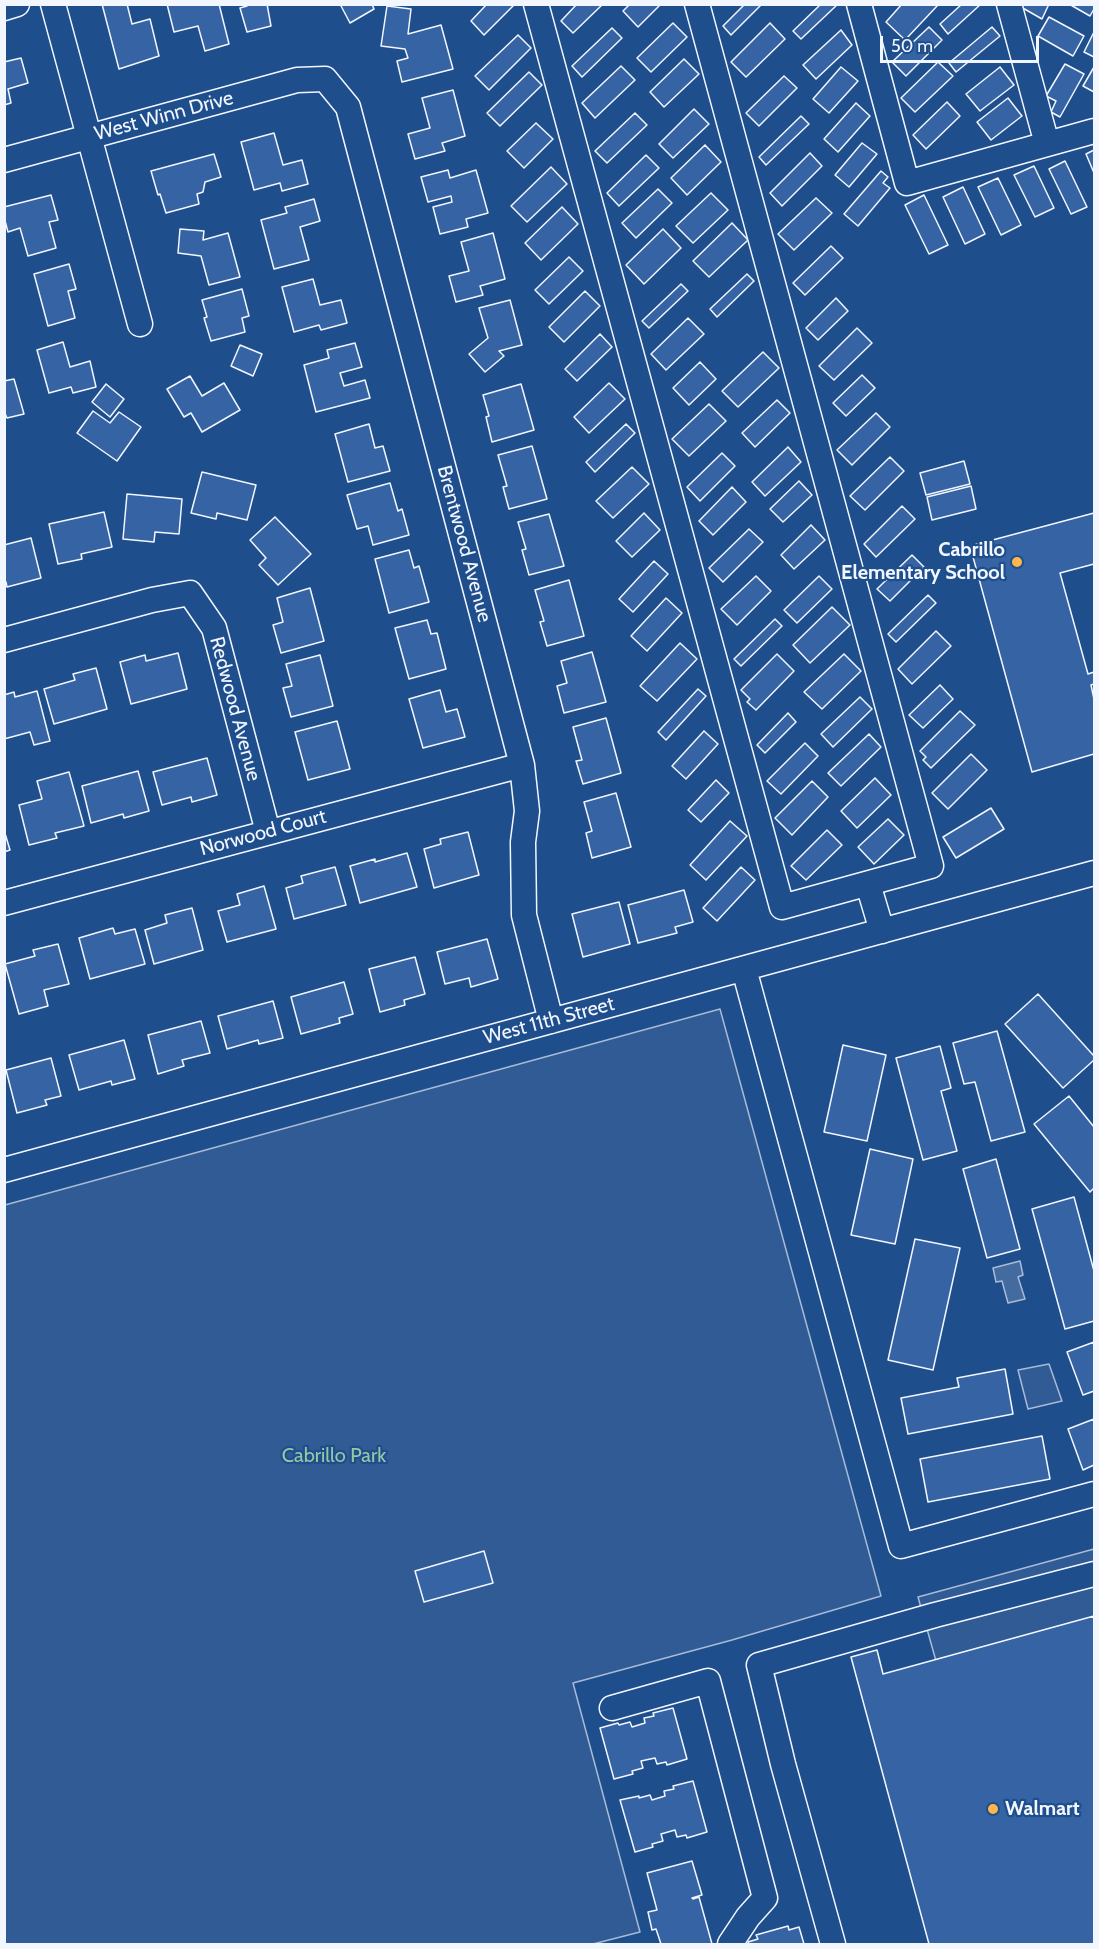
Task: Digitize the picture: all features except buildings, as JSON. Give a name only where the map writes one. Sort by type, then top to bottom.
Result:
[{"type":"street","points":[[4,8],[17,4]]},
{"type":"street","points":[[53,4],[140,324]]},
{"type":"street","points":[[536,4],[782,907],[931,866],[698,4]]},
{"type":"street","points":[[859,4],[907,183],[1095,131]]},
{"type":"street","points":[[1009,4],[1047,144]]},
{"type":"street","name":"West Winn Drive","points":[[4,160],[297,80],[325,79]]},
{"type":"street","name":"Brentwood Avenue","points":[[325,79],[348,107],[522,765],[527,811],[523,842],[524,915],[551,1021]]},
{"type":"street","name":"Redwood Avenue","points":[[4,640],[152,600],[190,593],[214,628],[268,832]]},
{"type":"street","name":"Norwood Court","points":[[4,903],[522,765]]},
{"type":"street","name":"West 11th Street","points":[[4,1170],[1095,873]]},
{"type":"street","points":[[868,884],[882,931]]},
{"type":"street","points":[[744,969],[901,1546],[1095,1494]]},
{"type":"street","points":[[833,1944],[783,1764],[759,1665],[935,1614],[1095,1574]]},
{"type":"street","points":[[612,1708],[708,1681],[765,1898],[748,1917],[730,1944]]},
{"type":"shaded area","name":"Cabrillo Park","points":[[720,1009],[881,1596],[732,1640],[573,1683],[640,1932],[593,1944],[5,1944],[5,1205]]},
{"type":"shaded area","points":[[1020,1261],[1023,1275],[1018,1277],[1025,1299],[1008,1303],[1002,1281],[996,1282],[993,1268]]},
{"type":"shaded area","points":[[1049,1364],[1062,1401],[1028,1409],[1018,1370]]},
{"type":"shaded area","points":[[1094,1549],[1094,1617],[936,1661],[918,1597]]},
{"type":"place","name":"Cabrillo Elementary School","points":[[1017,562]]},
{"type":"place","name":"Walmart","points":[[993,1809]]}]
